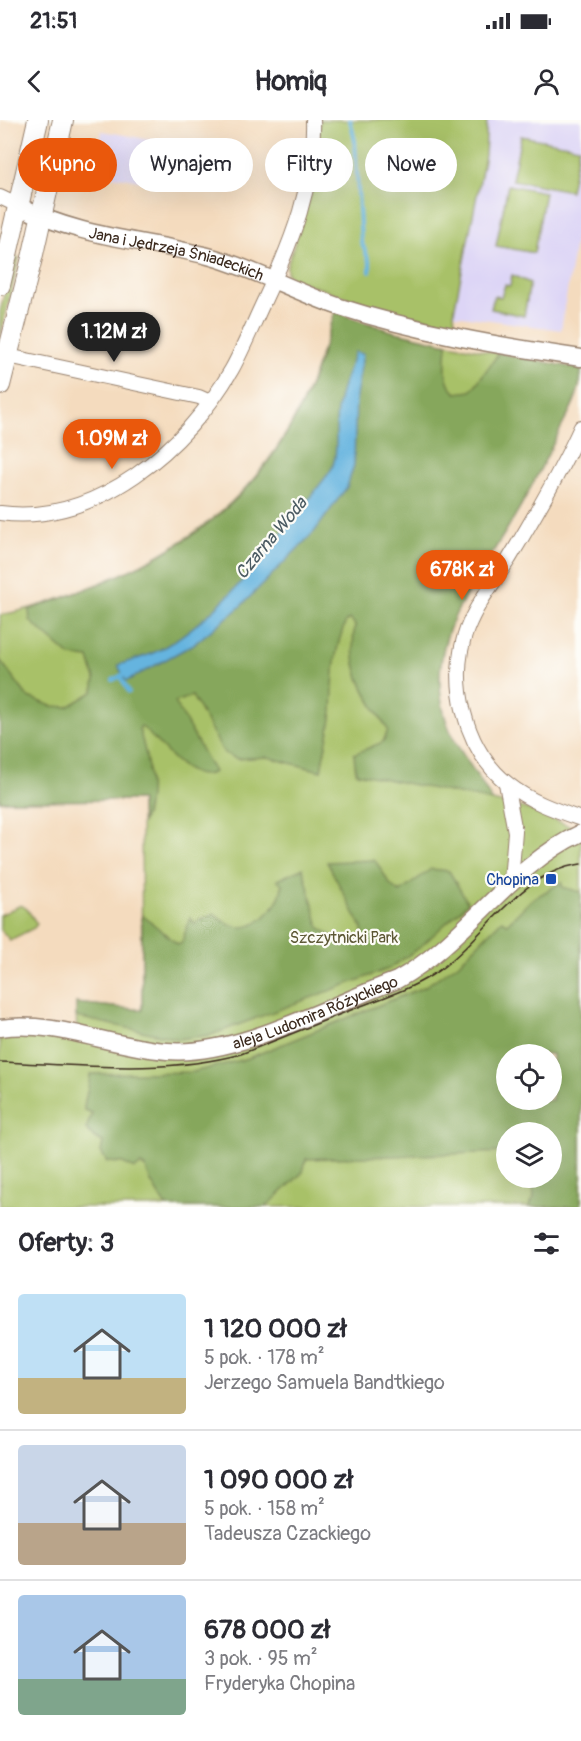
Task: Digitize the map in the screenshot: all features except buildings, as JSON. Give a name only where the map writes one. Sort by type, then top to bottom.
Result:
[{"type":"main road","points":[[0,285],[38,120]]},
{"type":"main road","points":[[0,385],[63,120]]},
{"type":"street","points":[[0,513],[20,515],[55,511],[105,493],[161,456],[190,428],[232,370],[274,280],[303,206],[312,162],[313,120]]},
{"type":"street","name":"Jana i Jędrzeja Śniadeckich","points":[[0,197],[41,218],[75,229],[207,256],[274,280],[315,299],[386,321],[581,358]]},
{"type":"street","points":[[8,356],[199,397],[210,402]]},
{"type":"street","points":[[581,427],[549,492],[476,608],[464,639],[459,681],[466,720],[478,746],[506,783],[541,804],[581,819]]},
{"type":"street","points":[[506,783],[515,832],[511,881]]},
{"type":"street","name":"aleja Ludomira Różyckiego","points":[[0,1028],[22,1025],[52,1027],[168,1052],[192,1052],[227,1046],[397,980],[418,968],[452,941],[511,881],[546,853],[581,833]]},
{"type":"shaded area","points":[[487,120],[581,120],[581,237],[576,236],[561,330],[456,315],[454,311],[485,155]]},
{"type":"shaded area","points":[[102,131],[140,138],[129,138],[129,179],[117,177],[117,138],[101,138]]},
{"type":"green space","points":[[320,120],[487,120],[485,155],[454,311],[455,325],[380,309],[296,280],[287,274],[287,266],[311,192],[353,192],[353,138],[318,138]]},
{"type":"green space","points":[[521,136],[579,147],[570,191],[512,180]]},
{"type":"green space","points":[[508,185],[545,192],[534,253],[496,246]]},
{"type":"green space","points":[[13,256],[19,258],[0,338],[0,312]]},
{"type":"green space","points":[[512,275],[530,283],[524,316],[491,309],[494,296],[501,297],[505,285],[510,286]]},
{"type":"green space","points":[[335,312],[391,331],[447,344],[447,377],[456,393],[471,391],[499,353],[581,369],[579,388],[569,412],[521,506],[466,595],[446,639],[441,663],[440,689],[449,729],[492,801],[356,773],[354,754],[383,742],[388,730],[360,681],[354,655],[355,625],[350,619],[346,621],[341,633],[336,655],[332,711],[321,771],[267,757],[237,759],[224,753],[192,696],[175,702],[214,772],[204,775],[185,768],[175,761],[141,726],[139,729],[148,764],[150,789],[142,823],[141,800],[0,801],[0,660],[28,697],[52,706],[68,707],[93,692],[95,679],[89,658],[70,656],[30,621],[29,610],[115,577],[154,558],[190,536],[224,511],[254,480],[280,444],[308,391]]},
{"type":"green space","name":"Szczytnicki Park","points":[[370,323],[391,331],[444,343],[581,369],[579,388],[573,404],[539,472],[455,617],[446,639],[441,663],[440,689],[445,717],[454,740],[492,801],[531,810],[581,831],[581,1207],[0,1207],[0,1035],[29,1031],[77,1040],[76,1003],[142,1010],[141,800],[0,801],[0,615],[51,602],[100,583],[140,565],[177,544],[240,494],[266,463],[288,429],[307,392],[322,350]]},
{"type":"green space","points":[[374,860],[392,886],[400,892],[431,869],[449,871],[468,903],[419,948],[388,969],[211,1035],[179,1039],[76,1017],[76,1003],[142,1010],[142,915],[178,944],[182,942],[190,918],[195,924],[214,914],[232,925],[244,927],[251,925],[270,912],[275,905],[282,884],[277,880],[303,868],[319,927],[340,941],[358,943],[363,939],[362,928],[327,862]]},
{"type":"green space","points":[[562,882],[562,887],[581,892],[581,1207],[529,1207],[534,1197],[533,1188],[562,1188],[562,1122],[496,1122],[496,1152],[306,1159],[303,1172],[266,1207],[166,1207],[151,1182],[146,1168],[141,1165],[135,1169],[123,1163],[107,1162],[101,1152],[103,1142],[86,1129],[92,1113],[84,1110],[90,1074],[193,1072],[246,1059],[424,987],[458,964],[502,920],[507,924],[531,900]]},
{"type":"green space","points":[[21,905],[27,909],[37,924],[34,928],[10,940],[0,929],[0,915]]},
{"type":"water","points":[[355,352],[363,354],[356,396],[354,465],[347,487],[315,531],[240,607],[194,644],[127,681],[125,680],[118,665],[161,649],[210,613],[232,592],[272,546],[329,473],[335,458],[339,398]]},
{"type":"waterway","name":"Czarna Woda","points":[[350,120],[355,141],[361,241],[370,263],[370,272]]},
{"type":"waterway","name":"Czarna Woda","points":[[113,680],[126,673]]},
{"type":"waterway","points":[[120,676],[129,692]]},
{"type":"tram line","points":[[0,1062],[152,1067],[182,1065],[241,1054],[424,980],[451,961],[501,910],[537,880],[558,870],[581,864]]},
{"type":"place","name":"Chopina","points":[[551,879]]}]
